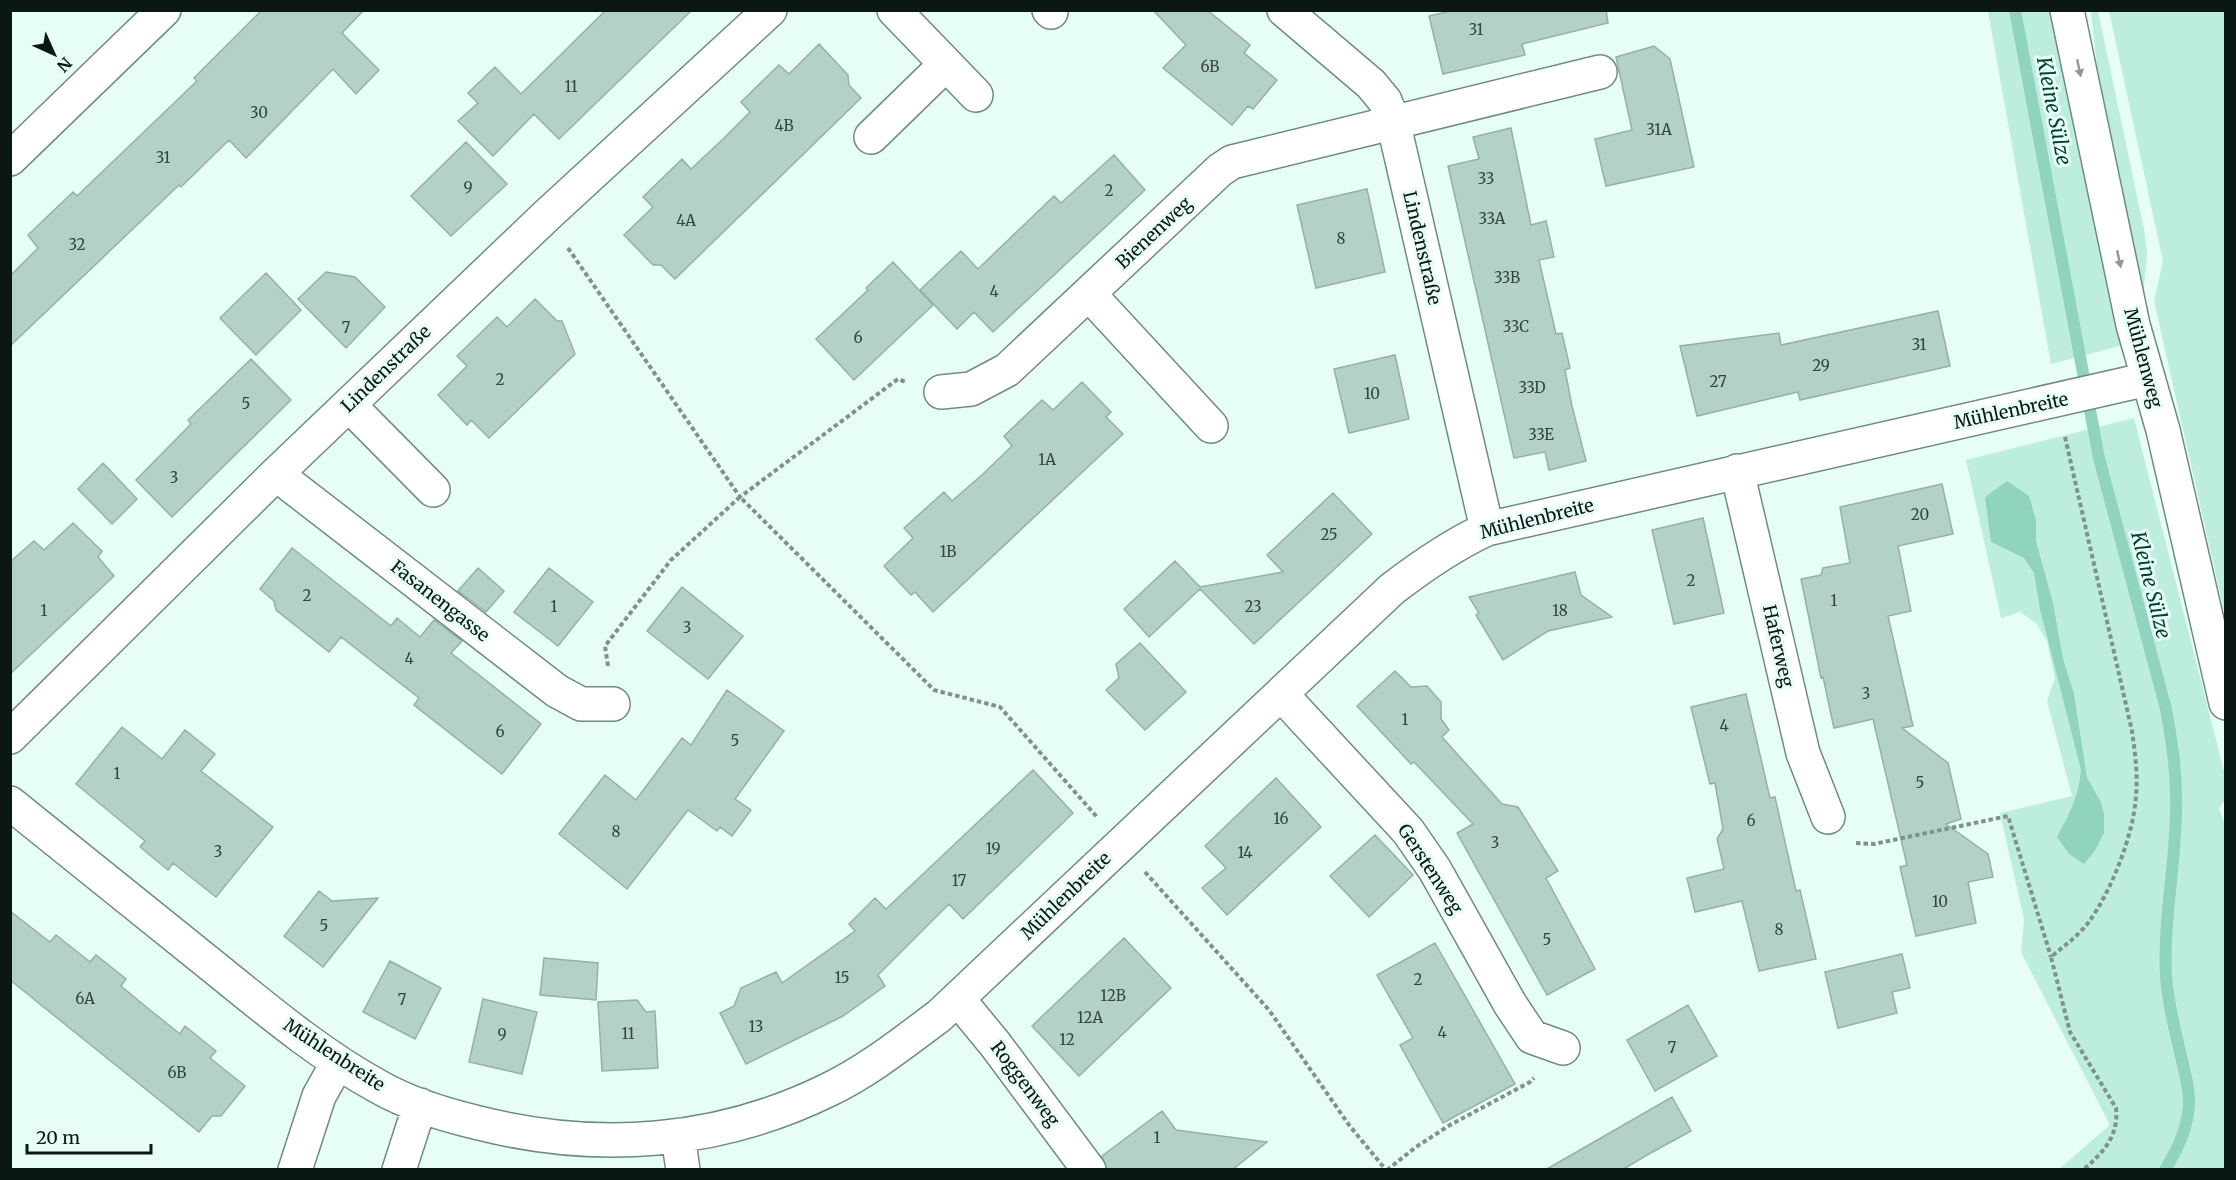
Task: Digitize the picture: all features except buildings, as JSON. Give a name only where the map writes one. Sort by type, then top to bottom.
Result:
[{"type":"street","points":[[10,159],[164,10]]},
{"type":"street","name":"Lindenstraße","points":[[10,737],[276,474],[546,216],[770,10]]},
{"type":"street","points":[[894,10],[976,95]]},
{"type":"street","name":"Lindenstraße","points":[[1284,10],[1371,84],[1385,101],[1393,121],[1487,529]]},
{"type":"street","name":"Mühlenweg","points":[[2067,10],[2133,325],[2163,430],[2226,703]]},
{"type":"street","points":[[871,137],[946,64]]},
{"type":"street","name":"Bienenweg","points":[[941,392],[971,389],[1007,370],[1220,170],[1232,162],[1600,72]]},
{"type":"street","points":[[1089,294],[1211,426]]},
{"type":"street","name":"Mühlenbreite","points":[[10,803],[298,1034],[380,1088],[458,1118],[528,1134],[621,1142],[725,1128],[806,1101],[831,1089],[909,1039],[958,999],[1392,589],[1447,550],[1487,529],[1737,471],[2077,397],[2148,379]]},
{"type":"street","points":[[349,405],[433,490]]},
{"type":"street","name":"Haferweg","points":[[1737,471],[1803,753],[1828,817]]},
{"type":"street","name":"Fasanengasse","points":[[276,474],[556,691],[581,704],[613,704]]},
{"type":"street","name":"Gerstenweg","points":[[1281,694],[1394,814],[1415,840],[1448,891],[1510,1004],[1532,1037],[1563,1048]]},
{"type":"street","name":"Roggenweg","points":[[958,999],[995,1044],[1089,1170]]},
{"type":"street","points":[[296,1170],[319,1096],[338,1062]]},
{"type":"street","points":[[399,1170],[420,1105]]},
{"type":"street","points":[[678,1136],[683,1170]]},
{"type":"path","points":[[546,216],[740,497],[934,690],[1000,707],[1269,1010],[1349,1125],[1386,1170],[1433,1135],[1530,1082],[1563,1048]]},
{"type":"path","points":[[605,646],[671,560],[740,497],[898,379],[941,392]]},
{"type":"path","points":[[2051,957],[2076,937],[2100,904],[2122,853],[2134,815],[2136,795],[2132,731],[2077,397]]},
{"type":"path","points":[[1828,817],[1839,835],[1852,843],[1874,844],[2008,816],[2051,957],[2070,1032],[2116,1108],[2117,1122],[2111,1139],[2083,1170]]},
{"type":"shaded area","points":[[1988,11],[2054,11],[2124,345],[2051,364]]},
{"type":"shaded area","points":[[2091,11],[2098,11],[2144,229],[2147,253],[2143,297],[2099,85]]},
{"type":"shaded area","points":[[2109,11],[2225,11],[2225,615],[2154,301],[2163,261]]},
{"type":"shaded area","points":[[2134,418],[2225,775],[2225,800],[2219,809],[2226,826],[2225,1169],[2059,1169],[2110,1125],[2021,952],[2024,919],[2000,813],[2072,796],[2047,701],[2055,678],[2047,641],[2036,623],[2020,612],[2001,618],[1966,460]]},
{"type":"shaded area","points":[[2007,481],[2029,496],[2036,520],[2036,541],[2053,603],[2063,659],[2074,694],[2087,778],[2100,800],[2104,814],[2104,833],[2094,852],[2084,864],[2069,854],[2057,837],[2076,797],[2081,770],[2040,609],[2034,573],[2024,558],[1991,542],[1985,497]]},
{"type":"waterway","name":"Kleine Sülze","points":[[2015,10],[2099,458],[2166,709],[2172,746],[2176,795],[2166,934],[2166,976],[2188,1086],[2189,1106],[2181,1140],[2165,1170]]}]
